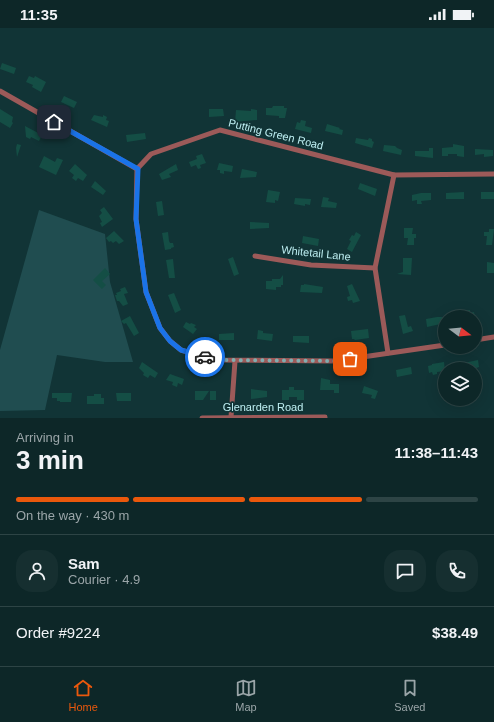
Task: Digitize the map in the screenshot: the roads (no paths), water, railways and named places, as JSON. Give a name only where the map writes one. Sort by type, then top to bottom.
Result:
[{"type":"street","points":[[0,91],[138,169],[136,219],[146,292],[160,328],[170,341],[181,350],[225,360],[335,361],[438,346]]},
{"type":"street","name":"Putting Green Road","points":[[138,169],[151,154],[220,130],[394,175],[494,174]]},
{"type":"street","points":[[388,353],[374,268],[394,175]]},
{"type":"street","name":"Whitetail Lane","points":[[255,256],[311,265],[374,268]]},
{"type":"street","points":[[482,339],[494,338]]},
{"type":"street","points":[[231,417],[235,360]]},
{"type":"street","name":"Glenarden Road","points":[[202,418],[325,417]]}]
